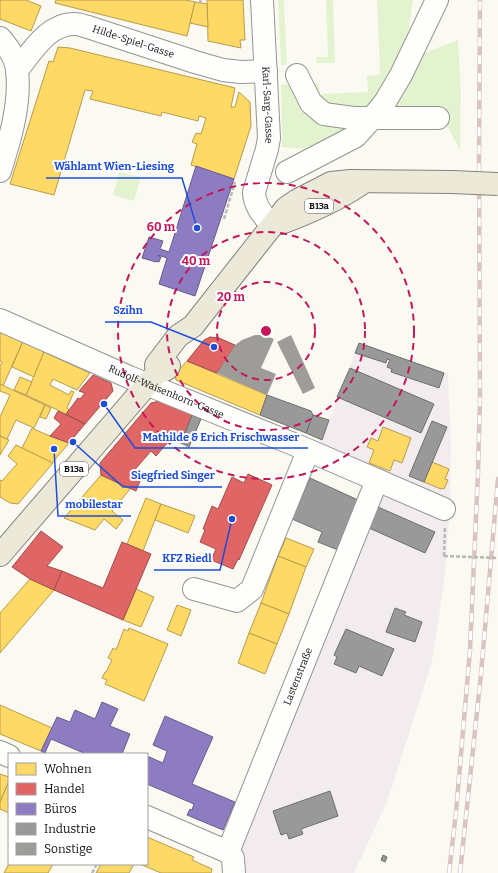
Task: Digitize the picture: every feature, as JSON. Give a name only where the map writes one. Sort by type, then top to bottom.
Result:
[{"type":"main road","name":"B13a","points":[[0,555],[152,379],[156,365],[178,336],[193,326],[272,226],[295,218],[346,194],[364,182],[452,182],[498,184]]},
{"type":"street","name":"Karl-Sarg-Gasse","points":[[262,0],[269,138],[254,192],[254,198],[255,204],[272,226]]},
{"type":"street","points":[[287,172],[356,136],[373,117],[385,102],[401,75],[437,0]]},
{"type":"street","name":"Hilde-Spiel-Gasse","points":[[17,70],[47,34],[56,28],[76,24],[223,70],[266,74],[302,74],[311,104],[324,114],[353,118],[373,117]]},
{"type":"street","points":[[0,38],[10,52],[17,70],[17,97],[11,137],[0,171]]},
{"type":"street","points":[[373,117],[438,118]]},
{"type":"street","name":"Rudolf-Waisenhorn-Gasse","points":[[0,320],[129,377],[152,379],[377,480],[445,514]]},
{"type":"street","points":[[194,589],[237,601],[252,589],[308,450]]},
{"type":"street","name":"Lastenstraße","points":[[228,852],[377,480]]},
{"type":"street","points":[[148,818],[228,852],[233,858],[234,873]]},
{"type":"path","points":[[445,514],[444,556],[498,558]]},
{"type":"shaded area","points":[[359,343],[444,373],[448,372],[451,447],[450,506],[445,575],[432,662],[387,802],[354,873],[233,873],[231,848],[377,480],[308,451],[322,440]]},
{"type":"green space","points":[[278,0],[284,0],[287,65],[281,65]]},
{"type":"green space","points":[[326,0],[333,0],[335,63],[316,63],[317,57],[328,57]]},
{"type":"green space","points":[[377,0],[413,0],[406,48],[373,104],[361,108],[327,108],[315,95],[314,83],[319,83],[320,94],[368,92],[367,76],[380,75]]},
{"type":"green space","points":[[458,40],[461,90],[460,150],[446,124],[388,111],[416,56]]},
{"type":"green space","points":[[288,84],[326,125],[345,128],[332,139],[308,149],[282,147],[281,85]]},
{"type":"green space","points":[[119,172],[141,177],[134,201],[113,195]]},
{"type":"building: Wohnen","points":[[0,0],[26,0],[41,6],[31,31],[0,19]]},
{"type":"building: Wohnen","points":[[56,0],[186,0],[195,2],[187,36],[55,3]]},
{"type":"building: Wohnen","points":[[207,0],[243,0],[245,40],[240,40],[241,48],[208,41]]},
{"type":"building: Wohnen","points":[[195,2],[207,4],[208,27],[190,23]]},
{"type":"building: Wohnen","points":[[58,47],[70,48],[235,88],[231,107],[235,107],[239,92],[250,102],[251,126],[234,179],[191,165],[197,144],[192,142],[196,133],[201,134],[206,118],[199,116],[198,121],[162,112],[161,116],[90,99],[93,91],[85,90],[54,195],[10,184],[49,61],[53,62]]},
{"type":"building: Wohnen","points":[[0,331],[23,341],[3,386],[0,384],[0,366],[2,362],[0,361]]},
{"type":"building: Wohnen","points":[[23,341],[44,352],[34,377],[12,367]]},
{"type":"building: Wohnen","points":[[44,352],[90,373],[77,390],[53,379],[50,385],[69,395],[71,391],[74,392],[67,408],[69,410],[66,414],[26,395]]},
{"type":"building: Wohnen","points":[[187,361],[267,395],[260,415],[176,380],[175,374]]},
{"type":"building: Wohnen","points":[[20,377],[32,382],[26,395],[14,390]]},
{"type":"building: Wohnen","points":[[0,384],[45,405],[34,428],[16,420],[7,439],[0,436],[0,417],[10,395],[0,391]]},
{"type":"building: Wohnen","points":[[45,405],[51,408],[46,419],[40,417]]},
{"type":"building: Wohnen","points":[[383,427],[411,438],[402,463],[394,460],[390,471],[369,463],[374,450],[367,447],[371,438],[378,441]]},
{"type":"building: Wohnen","points":[[32,428],[69,443],[52,463],[22,448]]},
{"type":"building: Wohnen","points":[[0,436],[9,440],[0,455]]},
{"type":"building: Wohnen","points":[[16,445],[53,463],[18,504],[10,503],[0,497],[0,480],[2,481],[17,464],[8,456]]},
{"type":"building: Wohnen","points":[[432,462],[449,469],[445,479],[448,480],[444,489],[424,482]]},
{"type":"building: Wohnen","points":[[101,475],[130,489],[112,511],[123,520],[116,529],[104,519],[95,530],[64,518]]},
{"type":"building: Wohnen","points":[[146,498],[161,504],[143,551],[127,544]]},
{"type":"building: Wohnen","points":[[161,504],[195,516],[188,533],[155,520]]},
{"type":"building: Wohnen","points":[[286,538],[314,549],[306,567],[278,556]]},
{"type":"building: Wohnen","points":[[278,556],[306,567],[289,614],[261,603]]},
{"type":"building: Wohnen","points":[[30,579],[54,590],[0,653],[0,613]]},
{"type":"building: Wohnen","points":[[136,589],[154,597],[141,627],[123,620]]},
{"type":"building: Wohnen","points":[[261,603],[289,614],[277,644],[249,633]]},
{"type":"building: Wohnen","points":[[177,605],[191,610],[181,636],[167,630]]},
{"type":"building: Wohnen","points":[[129,628],[168,644],[144,701],[105,684],[107,680],[102,678],[112,660],[108,658],[113,648],[116,650],[124,629],[128,631]]},
{"type":"building: Wohnen","points":[[249,633],[277,644],[265,674],[238,663]]},
{"type":"building: Wohnen","points":[[0,705],[52,728],[41,751],[0,734]]},
{"type":"building: Wohnen","points":[[0,774],[8,777],[8,783],[0,802]]},
{"type":"building: Wohnen","points":[[8,783],[8,813],[0,809],[0,802]]},
{"type":"building: Wohnen","points":[[148,837],[194,857],[192,860],[212,869],[211,873],[161,873],[142,865],[148,865]]},
{"type":"building: Wohnen","points":[[8,865],[52,865],[48,873],[4,873]]},
{"type":"building: Wohnen","points":[[100,865],[133,865],[129,873],[96,873]]},
{"type":"building: Handel","points":[[210,337],[219,338],[235,345],[217,373],[187,361],[204,340]]},
{"type":"building: Handel","points":[[93,375],[111,383],[113,391],[85,424],[66,414],[78,398],[80,399],[85,393],[79,391]]},
{"type":"building: Handel","points":[[160,401],[192,415],[181,443],[169,441],[156,456],[151,451],[131,474],[140,481],[136,491],[101,475],[100,463],[151,403]]},
{"type":"building: Handel","points":[[58,411],[85,424],[69,443],[50,436],[61,424],[54,418]]},
{"type":"building: Handel","points":[[248,474],[272,485],[239,560],[238,559],[233,569],[211,560],[216,549],[200,542],[205,530],[203,529],[212,506],[218,509],[232,477],[244,483]]},
{"type":"building: Handel","points":[[41,531],[63,547],[47,566],[62,571],[54,590],[30,579],[12,567]]},
{"type":"building: Handel","points":[[122,542],[151,554],[123,620],[54,590],[62,571],[103,588]]},
{"type":"building: Büros","points":[[196,166],[234,179],[195,296],[159,284],[167,258],[158,255],[161,257],[159,262],[156,262],[142,258],[149,237],[163,241],[160,249],[169,252]]},
{"type":"building: Büros","points":[[102,702],[118,709],[110,726],[130,734],[122,753],[84,753],[51,739],[45,753],[41,751],[57,717],[70,722],[75,710],[95,719]]},
{"type":"building: Büros","points":[[165,716],[213,737],[192,784],[235,802],[223,830],[187,815],[190,809],[192,810],[194,804],[148,784],[148,756],[163,763],[167,751],[153,745]]},
{"type":"building: Industrie","points":[[359,343],[444,373],[439,388],[391,372],[392,369],[387,367],[390,360],[387,359],[386,363],[355,353]]},
{"type":"building: Industrie","points":[[350,368],[434,404],[421,433],[337,397]]},
{"type":"building: Industrie","points":[[267,395],[311,411],[313,415],[306,433],[260,415]]},
{"type":"building: Industrie","points":[[192,415],[201,419],[189,447],[181,443]]},
{"type":"building: Industrie","points":[[313,415],[329,420],[322,440],[306,433]]},
{"type":"building: Industrie","points":[[432,421],[447,427],[424,482],[409,476]]},
{"type":"building: Industrie","points":[[310,478],[358,500],[338,550],[318,542],[322,532],[292,519]]},
{"type":"building: Industrie","points":[[378,507],[435,532],[425,553],[369,528]]},
{"type":"building: Industrie","points":[[395,608],[406,612],[404,615],[422,622],[415,642],[386,632]]},
{"type":"building: Industrie","points":[[346,629],[394,649],[382,676],[359,666],[356,673],[334,664],[337,657],[334,655]]},
{"type":"building: Industrie","points":[[330,791],[338,816],[301,829],[303,834],[289,839],[287,833],[281,835],[273,811]]},
{"type":"building: Industrie","points":[[383,855],[387,857],[385,862],[381,860]]},
{"type":"building: Sonstige","points":[[255,335],[264,335],[274,339],[261,368],[276,374],[267,395],[217,373],[235,345],[242,340]]},
{"type":"building: Sonstige","points":[[291,335],[315,388],[303,394],[277,342]]},
{"type":"railway","points":[[449,873],[456,812],[470,650],[478,473],[480,398],[480,0]]},
{"type":"railway","points":[[460,873],[481,674],[498,479]]},
{"type":"place","name":"Wählamt Wien-Liesing","points":[[197,228]]},
{"type":"place","name":"Szihn","points":[[214,347]]},
{"type":"place","name":"Mathilde & Erich Frischwasser","points":[[104,404]]},
{"type":"place","name":"Siegfried Singer","points":[[73,442]]},
{"type":"place","name":"mobilestar","points":[[54,449]]},
{"type":"place","name":"KFZ Riedl","points":[[232,519]]}]
